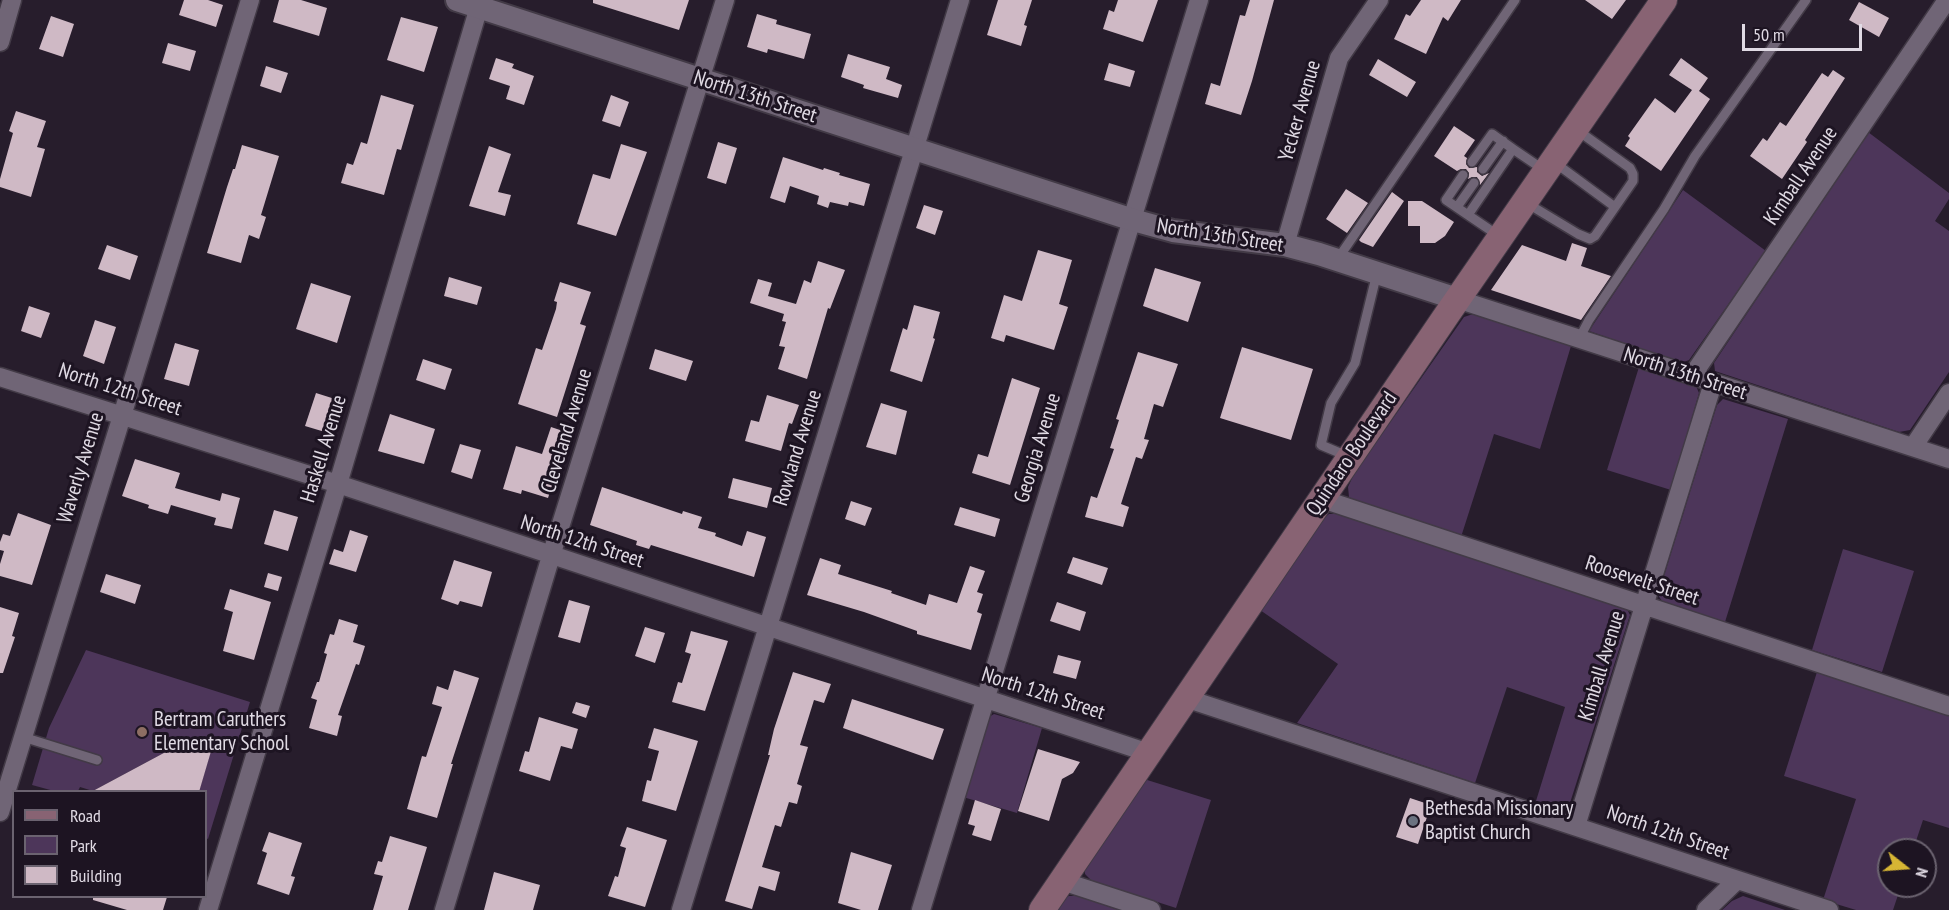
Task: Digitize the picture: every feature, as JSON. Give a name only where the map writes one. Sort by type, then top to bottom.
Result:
[{"type":"main road","name":"Quindaro Boulevard","points":[[1042,910],[1457,299],[1664,0]]},
{"type":"street","points":[[0,42],[12,0]]},
{"type":"street","name":"Waverly Avenue","points":[[0,812],[250,0]]},
{"type":"street","name":"North 13th Street","points":[[457,0],[480,3],[699,80],[1133,220],[1173,231],[1285,245],[1337,260],[1949,459]]},
{"type":"street","name":"Cleveland Avenue","points":[[444,910],[551,556],[724,0]]},
{"type":"street","name":"Rowland Avenue","points":[[681,910],[960,0]]},
{"type":"street","name":"Georgia Avenue","points":[[921,910],[1199,0]]},
{"type":"street","name":"Yecker Avenue","points":[[1285,245],[1339,57],[1379,0]]},
{"type":"street","name":"Kimball Avenue","points":[[1692,376],[1947,0]]},
{"type":"street","name":"Haskell Avenue","points":[[208,910],[338,484],[480,3]]},
{"type":"street","name":"North 12th Street","points":[[0,376],[338,484],[1149,753]]},
{"type":"street","name":"Kimball Avenue","points":[[1576,825],[1713,383]]},
{"type":"street","points":[[1913,447],[1949,393]]},
{"type":"street","name":"Roosevelt Street","points":[[1322,499],[1949,706]]},
{"type":"street","name":"North 12th Street","points":[[1185,698],[1576,825],[1736,881],[1828,910]]},
{"type":"street","points":[[1062,881],[1151,910]]},
{"type":"street","points":[[1706,910],[1736,881]]},
{"type":"lane","points":[[1337,260],[1515,0]]},
{"type":"lane","points":[[1579,339],[1588,320],[1664,208],[1695,156],[1806,0]]},
{"type":"lane","points":[[1525,202],[1590,239],[1595,236],[1633,181],[1633,174],[1629,168],[1575,128]]},
{"type":"lane","points":[[1472,162],[1492,134],[1513,149],[1549,166],[1615,207]]},
{"type":"lane","points":[[1483,169],[1503,141]]},
{"type":"lane","points":[[1468,215],[1513,149]]},
{"type":"lane","points":[[1463,175],[1446,200],[1500,237]]},
{"type":"lane","points":[[1457,207],[1474,183]]},
{"type":"lane","points":[[1350,458],[1322,445],[1331,403],[1355,363],[1377,273]]},
{"type":"lane","points":[[23,737],[97,760]]},
{"type":"green space","points":[[1868,132],[1949,193],[1949,199],[1935,221],[1949,231],[1949,372],[1910,430],[1899,432],[1715,371],[1714,363]]},
{"type":"green space","points":[[1683,190],[1766,251],[1689,360],[1681,363],[1589,331]]},
{"type":"green space","points":[[1478,315],[1571,346],[1540,449],[1494,434],[1461,537],[1358,502],[1349,497],[1348,487],[1354,474],[1464,317]]},
{"type":"green space","points":[[1639,367],[1696,386],[1699,393],[1671,490],[1607,470]]},
{"type":"green space","points":[[1723,399],[1788,419],[1725,622],[1662,601],[1658,595],[1717,405]]},
{"type":"green space","points":[[1329,514],[1338,514],[1627,609],[1630,615],[1569,806],[1563,810],[1536,801],[1565,707],[1507,687],[1475,783],[1297,723],[1338,664],[1260,610]]},
{"type":"green space","points":[[1843,549],[1914,571],[1882,672],[1812,650]]},
{"type":"green space","points":[[86,650],[250,702],[208,839],[207,790],[199,790],[212,747],[188,740],[95,790],[80,787],[78,790],[50,790],[32,785],[49,728]]},
{"type":"green space","points":[[1817,672],[1949,715],[1949,828],[1923,820],[1917,838],[1877,838],[1877,898],[1897,898],[1893,910],[1856,910],[1823,900],[1856,799],[1784,776]]},
{"type":"green space","points":[[994,714],[1042,728],[1017,813],[963,797],[989,717]]},
{"type":"green space","points":[[1144,779],[1211,800],[1176,908],[1092,881],[1085,874],[1085,866]]},
{"type":"green space","points":[[1077,896],[1119,910],[1055,910],[1063,898]]},
{"type":"green space","points":[[1743,896],[1785,910],[1722,910],[1732,901]]},
{"type":"building","points":[[184,0],[208,0],[223,5],[216,27],[179,15]]},
{"type":"building","points":[[279,0],[301,0],[327,8],[319,36],[273,22]]},
{"type":"building","points":[[593,0],[689,0],[679,30],[593,3]]},
{"type":"building","points":[[998,0],[1032,0],[1024,25],[1027,26],[1021,46],[987,35]]},
{"type":"building","points":[[1118,0],[1158,0],[1143,42],[1103,29],[1109,10],[1114,12]]},
{"type":"building","points":[[1250,0],[1274,0],[1241,115],[1205,104],[1211,83],[1220,86],[1240,15],[1245,16]]},
{"type":"building","points":[[1421,0],[1461,0],[1448,21],[1443,17],[1426,54],[1394,39],[1406,14],[1410,16]]},
{"type":"building","points":[[1585,0],[1626,0],[1612,19]]},
{"type":"building","points":[[1859,2],[1889,18],[1879,37],[1849,20]]},
{"type":"building","points":[[757,14],[777,20],[776,24],[811,34],[804,59],[768,49],[767,53],[747,47]]},
{"type":"building","points":[[51,16],[74,24],[63,57],[39,49]]},
{"type":"building","points":[[401,17],[438,27],[424,72],[387,60]]},
{"type":"building","points":[[168,43],[196,51],[190,71],[162,63]]},
{"type":"building","points":[[848,54],[890,67],[886,79],[902,85],[898,98],[863,88],[864,85],[841,77]]},
{"type":"building","points":[[496,58],[514,64],[512,68],[534,76],[524,105],[506,99],[510,86],[489,79]]},
{"type":"building","points":[[1681,58],[1708,78],[1699,91],[1710,99],[1661,171],[1625,146],[1630,138],[1628,136],[1655,98],[1675,113],[1692,90],[1669,75]]},
{"type":"building","points":[[1378,59],[1416,82],[1407,97],[1369,75]]},
{"type":"building","points":[[1109,63],[1135,71],[1130,87],[1104,80]]},
{"type":"building","points":[[266,66],[288,73],[281,93],[260,86]]},
{"type":"building","points":[[1833,70],[1845,78],[1782,179],[1750,156],[1763,138],[1767,141],[1780,122],[1786,126],[1822,73],[1828,77]]},
{"type":"building","points":[[381,95],[414,105],[401,150],[397,149],[384,195],[341,183],[347,163],[353,165],[361,142],[367,144]]},
{"type":"building","points":[[611,95],[629,102],[620,127],[602,121]]},
{"type":"building","points":[[16,111],[46,121],[37,147],[45,149],[31,197],[0,187],[0,179],[13,133],[9,131]]},
{"type":"building","points":[[1454,126],[1475,140],[1464,156],[1467,158],[1466,164],[1469,168],[1477,167],[1477,172],[1482,176],[1489,173],[1480,185],[1477,177],[1468,179],[1469,173],[1466,169],[1457,171],[1434,156]]},
{"type":"building","points":[[718,142],[737,148],[726,184],[707,178]]},
{"type":"building","points":[[621,144],[647,152],[616,236],[577,224],[593,174],[610,179]]},
{"type":"building","points":[[242,145],[279,156],[261,215],[266,217],[259,239],[249,235],[241,263],[207,253]]},
{"type":"building","points":[[489,146],[511,154],[498,192],[511,195],[505,216],[469,206]]},
{"type":"building","points":[[783,157],[870,184],[864,206],[849,202],[848,206],[830,202],[828,208],[817,204],[819,196],[790,186],[785,203],[770,198]]},
{"type":"building","points":[[1346,189],[1368,203],[1347,233],[1326,219]]},
{"type":"building","points":[[1392,192],[1404,201],[1373,247],[1361,242],[1359,240]]},
{"type":"building","points":[[1408,201],[1422,201],[1454,222],[1445,236],[1435,243],[1420,243],[1420,226],[1408,226]]},
{"type":"building","points":[[924,205],[943,211],[935,235],[916,228]]},
{"type":"building","points":[[1572,243],[1587,248],[1581,266],[1611,276],[1581,320],[1491,290],[1522,245],[1566,261]]},
{"type":"building","points":[[107,245],[138,256],[130,280],[98,269]]},
{"type":"building","points":[[1038,250],[1072,260],[1059,304],[1068,307],[1054,350],[1006,335],[1004,342],[991,338],[1004,295],[1022,301]]},
{"type":"building","points":[[818,261],[845,270],[830,309],[828,308],[807,379],[778,369],[785,347],[779,346],[786,322],[782,321],[784,314],[750,303],[758,279],[772,283],[768,296],[796,304],[804,280],[811,283]]},
{"type":"building","points":[[1155,268],[1201,282],[1188,322],[1143,306]]},
{"type":"building","points":[[449,277],[482,287],[477,305],[444,296]]},
{"type":"building","points":[[560,282],[591,292],[580,324],[586,326],[557,417],[518,404],[536,348],[542,350],[556,309],[557,302],[554,301]]},
{"type":"building","points":[[311,283],[351,296],[337,343],[296,329]]},
{"type":"building","points":[[914,305],[940,312],[933,338],[935,339],[922,382],[890,371],[903,328],[907,330]]},
{"type":"building","points":[[29,306],[50,313],[41,338],[21,331]]},
{"type":"building","points":[[95,320],[116,327],[104,364],[83,356]]},
{"type":"building","points":[[175,343],[199,350],[189,386],[164,379]]},
{"type":"building","points":[[1242,347],[1313,369],[1291,440],[1220,418]]},
{"type":"building","points":[[655,349],[693,361],[686,381],[649,369]]},
{"type":"building","points":[[1138,352],[1178,364],[1163,407],[1154,404],[1144,439],[1149,440],[1142,459],[1136,457],[1121,504],[1129,507],[1123,527],[1085,517],[1091,496],[1097,498],[1114,449],[1110,448],[1119,420],[1116,419]]},
{"type":"building","points":[[423,359],[452,369],[445,390],[416,380]]},
{"type":"building","points":[[1012,378],[1040,388],[1010,485],[972,473],[978,454],[988,457]]},
{"type":"building","points":[[316,393],[335,399],[325,432],[305,426]]},
{"type":"building","points":[[767,395],[799,405],[792,424],[789,423],[781,451],[745,441],[751,420],[759,422]]},
{"type":"building","points":[[881,403],[907,411],[896,455],[866,447]]},
{"type":"building","points":[[390,414],[435,429],[424,464],[378,451]]},
{"type":"building","points":[[551,427],[569,433],[548,498],[522,490],[521,494],[503,489],[516,446],[542,454]]},
{"type":"building","points":[[460,444],[481,450],[472,479],[451,472]]},
{"type":"building","points":[[135,459],[180,473],[175,488],[220,501],[222,493],[240,498],[232,529],[214,525],[216,518],[171,505],[168,514],[122,496]]},
{"type":"building","points":[[733,478],[772,488],[767,508],[728,498]]},
{"type":"building","points":[[602,487],[682,514],[683,511],[702,517],[698,528],[716,533],[715,536],[742,546],[747,531],[766,537],[754,577],[651,545],[649,549],[636,545],[637,541],[590,525]]},
{"type":"building","points":[[851,501],[872,508],[865,526],[845,519]]},
{"type":"building","points":[[960,507],[1000,519],[995,537],[954,525]]},
{"type":"building","points":[[274,510],[298,517],[288,551],[264,544]]},
{"type":"building","points":[[18,513],[51,525],[32,585],[0,576],[0,564],[4,551],[0,550],[0,542],[3,534],[10,536]]},
{"type":"building","points":[[350,530],[368,536],[356,572],[329,564],[334,549],[343,552]]},
{"type":"building","points":[[1073,557],[1108,568],[1102,585],[1067,573]]},
{"type":"building","points":[[820,558],[841,565],[838,574],[892,591],[891,593],[926,605],[929,594],[957,603],[970,566],[985,571],[977,592],[983,594],[977,612],[982,614],[971,650],[917,634],[917,631],[864,612],[807,595]]},
{"type":"building","points":[[454,560],[492,572],[482,607],[460,601],[458,605],[441,599]]},
{"type":"building","points":[[268,573],[282,577],[278,591],[264,587]]},
{"type":"building","points":[[106,574],[141,585],[135,604],[100,592]]},
{"type":"building","points":[[230,589],[271,602],[254,660],[223,651],[233,612],[224,609]]},
{"type":"building","points":[[569,600],[590,606],[580,643],[558,637]]},
{"type":"building","points":[[1057,602],[1086,612],[1080,631],[1050,621]]},
{"type":"building","points":[[0,607],[19,613],[12,636],[15,637],[3,673],[0,673]]},
{"type":"building","points":[[339,619],[358,625],[353,642],[365,646],[359,665],[356,664],[338,715],[342,716],[337,736],[309,728],[317,700],[311,698],[319,682],[330,634],[334,635]]},
{"type":"building","points":[[645,627],[665,633],[655,663],[635,656]]},
{"type":"building","points":[[691,631],[728,641],[705,711],[672,702],[678,682],[682,683],[691,654],[685,652]]},
{"type":"building","points":[[1058,655],[1081,661],[1076,679],[1053,673]]},
{"type":"building","points":[[454,670],[479,678],[451,764],[453,764],[437,818],[407,809],[422,756],[426,757],[442,707],[432,704],[437,686],[448,690]]},
{"type":"building","points":[[793,672],[831,684],[824,703],[814,700],[800,745],[808,747],[797,784],[802,786],[797,804],[789,802],[781,827],[775,825],[762,867],[780,872],[775,891],[759,886],[752,909],[725,901],[770,755],[768,755],[774,729]]},
{"type":"building","points":[[852,699],[944,729],[933,760],[843,728]]},
{"type":"building","points":[[576,702],[590,706],[586,718],[572,713]]},
{"type":"building","points":[[539,717],[578,729],[572,749],[561,746],[550,781],[519,771],[525,751],[529,752]]},
{"type":"building","points":[[654,728],[698,741],[676,811],[642,801],[647,780],[651,781],[659,751],[648,748]]},
{"type":"building","name":"Bertram Caruthers Elementary School","points":[[188,740],[212,748],[200,790],[95,790]]},
{"type":"building","points":[[1038,749],[1080,762],[1073,773],[1062,779],[1049,821],[1018,811]]},
{"type":"building","name":"Bethesda Missionary Baptist Church","points":[[1410,798],[1431,805],[1418,844],[1396,837]]},
{"type":"building","points":[[975,800],[1001,809],[991,841],[972,835],[975,826],[968,824]]},
{"type":"building","points":[[627,827],[667,840],[645,907],[608,896],[615,876],[618,877],[626,848],[620,846]]},
{"type":"building","points":[[269,832],[302,843],[291,876],[295,877],[289,895],[257,884],[267,853],[262,851]]},
{"type":"building","points":[[390,836],[427,847],[408,910],[373,910],[383,876],[374,874],[378,861],[382,862]]},
{"type":"building","points":[[851,852],[892,865],[878,910],[861,910],[838,903]]},
{"type":"building","points":[[494,872],[540,885],[533,910],[484,910]]},
{"type":"building","points":[[93,898],[167,898],[163,910],[127,910],[93,900]]},
{"type":"place","name":"Bertram Caruthers Elementary School","points":[[142,732]]},
{"type":"place","name":"Bethesda Missionary Baptist Church","points":[[1413,821]]}]
